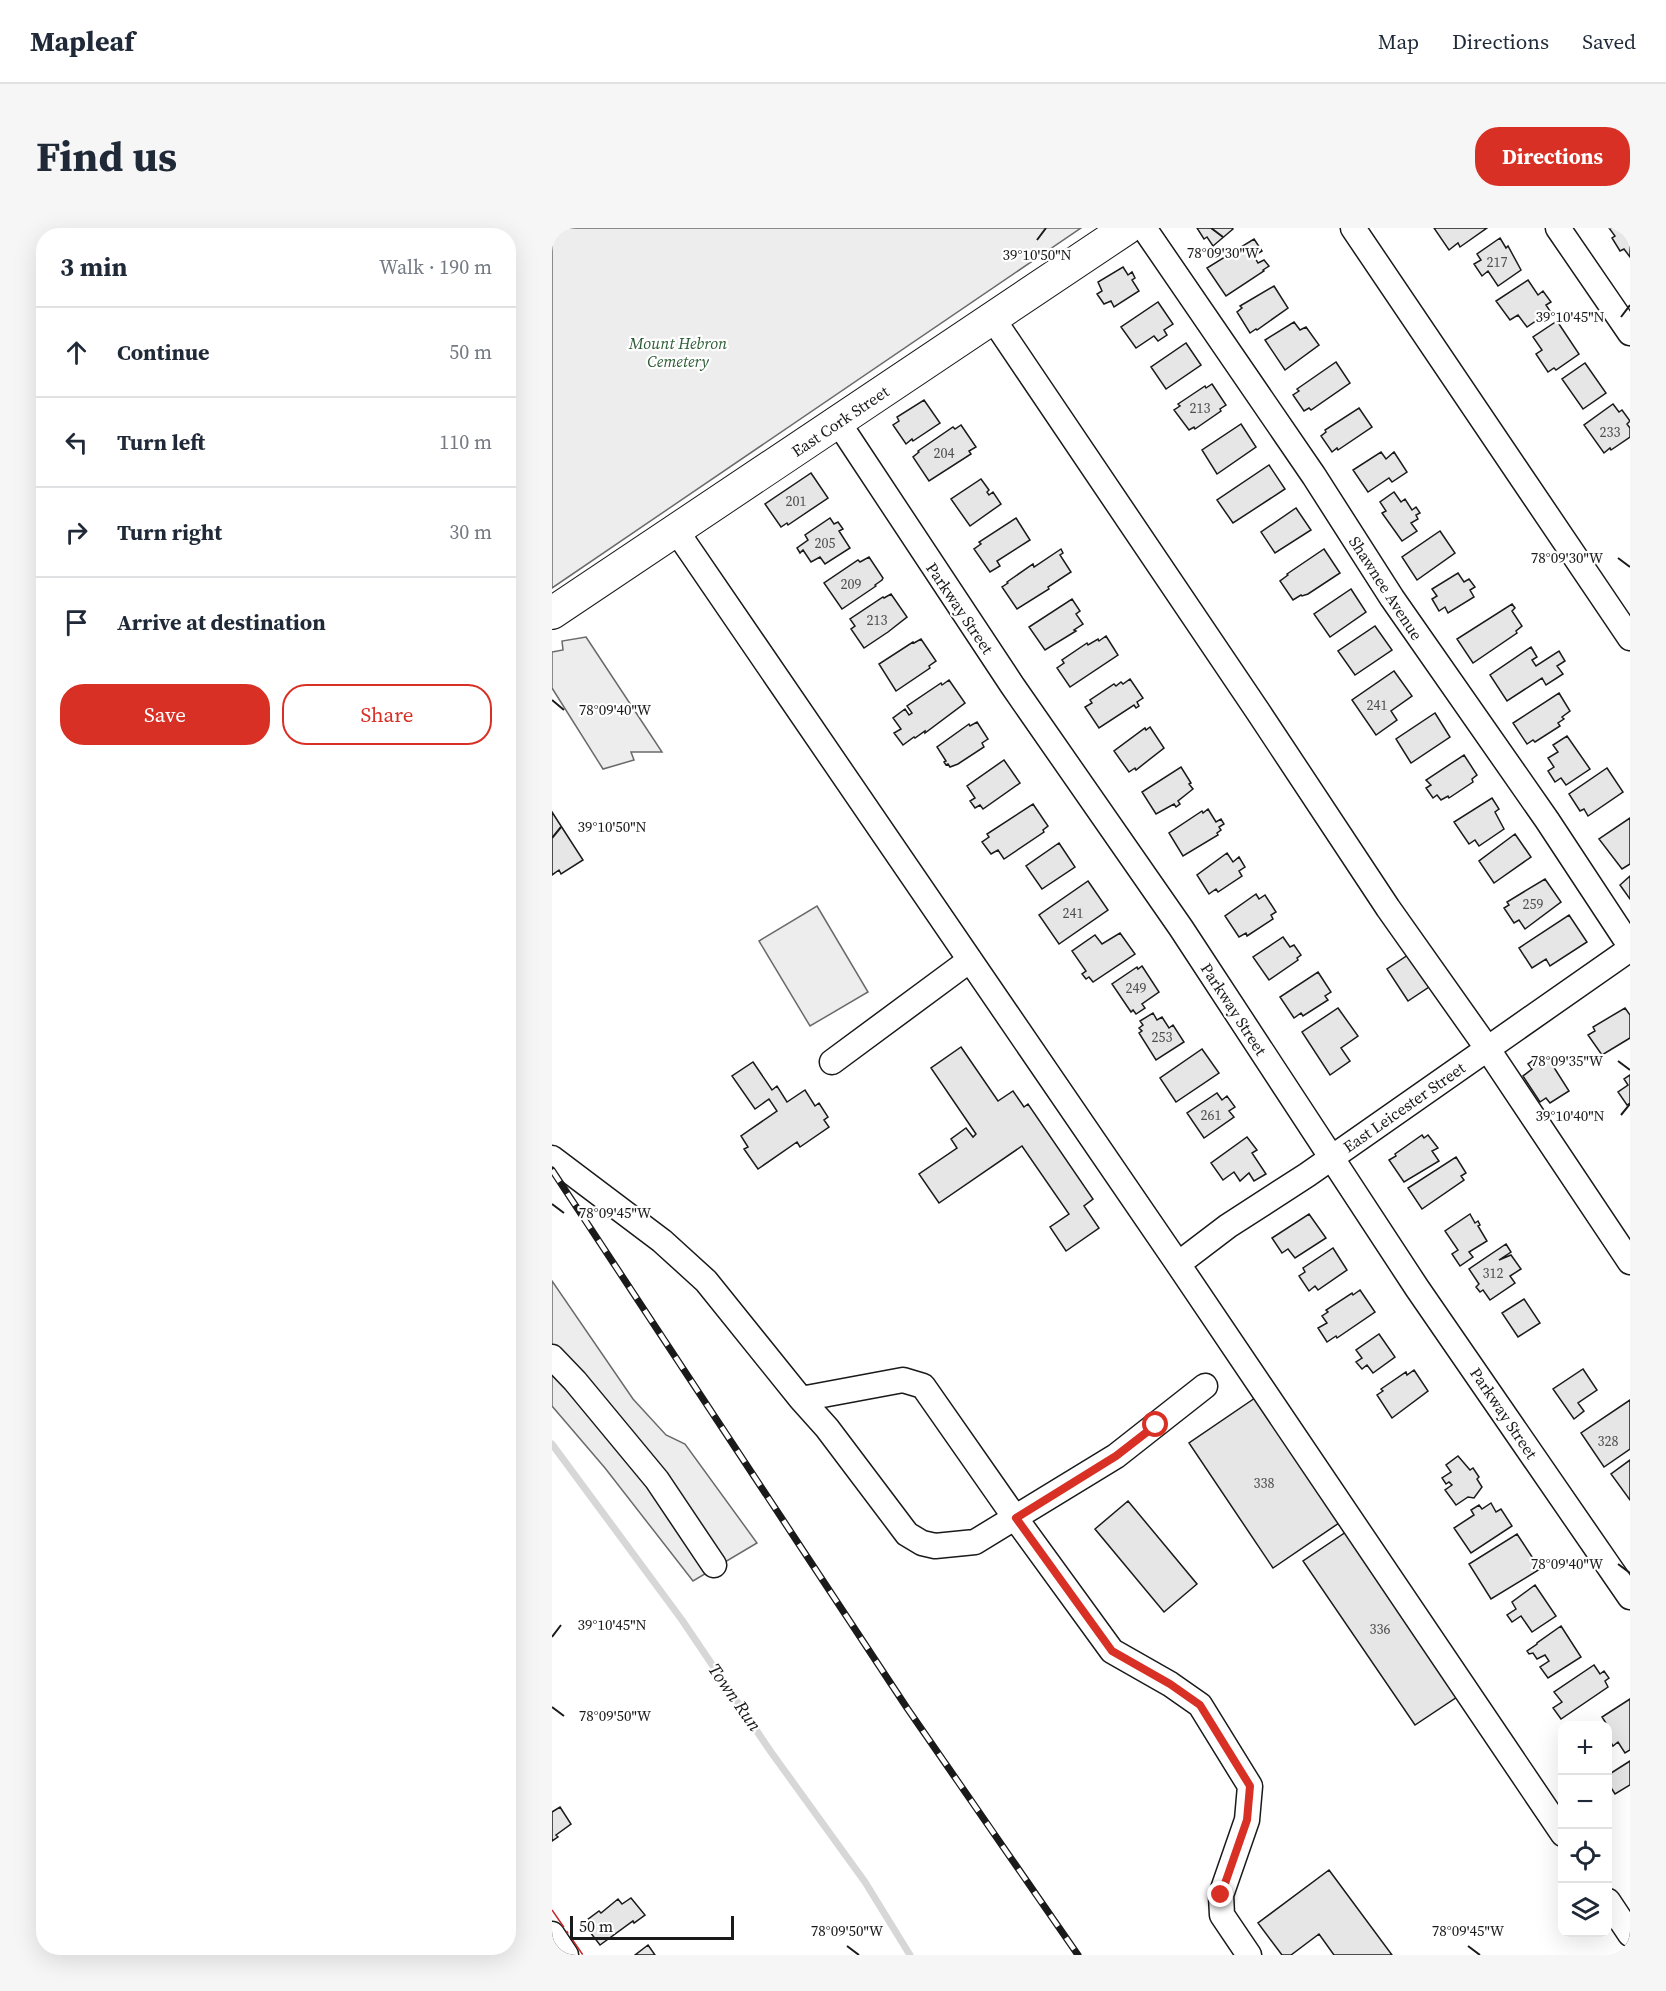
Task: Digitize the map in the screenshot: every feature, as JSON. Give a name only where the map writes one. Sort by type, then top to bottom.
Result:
[{"type":"main road","name":"East Cork Street","points":[[552,613],[1127,228]]},
{"type":"street","name":"Shawnee Avenue","points":[[1144,228],[1314,476],[1392,598],[1547,820],[1630,948]]},
{"type":"street","points":[[1353,228],[1630,638]]},
{"type":"street","points":[[1558,228],[1630,333]]},
{"type":"street","points":[[993,319],[1388,908],[1487,1048],[1630,1262]]},
{"type":"street","name":"Parkway Street","points":[[838,422],[1005,675],[1181,928],[1417,1288],[1630,1597]]},
{"type":"street","points":[[681,528],[684,542],[1178,1264],[1560,1829]]},
{"type":"street","name":"East Leicester Street","points":[[1178,1264],[1228,1226],[1331,1158],[1630,948]]},
{"type":"street","points":[[831,1062],[970,960]]},
{"type":"street","points":[[552,1158],[662,1241],[706,1281],[848,1455],[907,1534],[922,1543],[935,1546],[975,1542],[1116,1456],[1205,1386]]},
{"type":"street","points":[[552,1357],[575,1381],[657,1480],[714,1565]]},
{"type":"street","points":[[801,1399],[903,1380],[923,1386],[1112,1651],[1170,1684],[1200,1705],[1250,1786],[1247,1820],[1221,1895],[1222,1915],[1249,1955]]},
{"type":"street","points":[[1612,1907],[1630,1934]]},
{"type":"street","points":[[552,1934],[566,1955]]},
{"type":"shaded area","name":"Mount Hebron Cemetery","points":[[552,228],[1081,228],[552,588]]},
{"type":"shaded area","points":[[586,637],[662,752],[631,752],[634,760],[603,769],[552,688],[552,652],[563,650],[562,641]]},
{"type":"shaded area","points":[[817,906],[868,992],[810,1026],[759,941]]},
{"type":"shaded area","points":[[552,1281],[633,1399],[666,1435],[685,1444],[757,1543],[693,1581],[605,1468],[552,1406]]},
{"type":"building","points":[[1197,228],[1233,229],[1213,246],[1207,237],[1204,239]]},
{"type":"building","points":[[1434,228],[1487,228],[1460,247],[1458,243],[1449,250]]},
{"type":"building","points":[[1609,228],[1630,228],[1630,257],[1624,249],[1620,251],[1612,238],[1615,236]]},
{"type":"building","points":[[1500,238],[1506,248],[1508,246],[1521,270],[1498,286],[1488,271],[1482,276],[1474,264],[1481,260],[1477,254]]},
{"type":"building","points":[[1254,239],[1262,251],[1254,256],[1258,263],[1264,260],[1269,266],[1226,296],[1207,268]]},
{"type":"building","points":[[1123,267],[1128,275],[1132,272],[1135,278],[1132,280],[1139,291],[1114,307],[1111,301],[1104,304],[1097,294],[1102,291],[1098,282]]},
{"type":"building","points":[[1528,280],[1538,295],[1543,291],[1551,302],[1546,305],[1550,311],[1527,327],[1518,315],[1510,320],[1496,301]]},
{"type":"building","points":[[1274,286],[1288,308],[1250,333],[1237,312],[1242,308],[1240,306]]},
{"type":"building","points":[[1158,302],[1173,324],[1164,330],[1167,335],[1158,341],[1154,336],[1136,348],[1121,327]]},
{"type":"building","points":[[1557,321],[1579,354],[1556,370],[1554,368],[1548,372],[1536,354],[1542,350],[1533,337]]},
{"type":"building","points":[[1294,322],[1300,330],[1306,327],[1319,345],[1285,370],[1265,340]]},
{"type":"building","points":[[1186,343],[1201,365],[1166,389],[1151,367]]},
{"type":"building","points":[[1336,362],[1350,383],[1311,410],[1309,408],[1304,411],[1293,395],[1299,391],[1297,389]]},
{"type":"building","points":[[1585,363],[1606,393],[1583,409],[1562,379]]},
{"type":"building","points":[[1212,384],[1226,405],[1195,429],[1194,427],[1189,430],[1174,410],[1180,406],[1178,404],[1205,386],[1206,388]]},
{"type":"building","points":[[924,400],[940,423],[906,444],[893,425],[899,421],[897,417]]},
{"type":"building","points":[[1613,404],[1619,412],[1622,410],[1630,421],[1627,424],[1630,428],[1630,437],[1604,453],[1584,425]]},
{"type":"building","points":[[1359,408],[1372,427],[1332,452],[1321,436],[1326,432],[1325,430]]},
{"type":"building","points":[[1241,424],[1256,447],[1217,474],[1202,450]]},
{"type":"building","points":[[961,425],[976,447],[969,451],[971,454],[929,481],[913,457],[953,427],[955,429]]},
{"type":"building","points":[[1381,452],[1386,459],[1394,452],[1407,472],[1392,482],[1389,478],[1368,492],[1353,470]]},
{"type":"building","points":[[1269,465],[1285,489],[1233,523],[1217,500]]},
{"type":"building","points":[[811,473],[828,498],[788,525],[787,523],[781,527],[765,504]]},
{"type":"building","points":[[981,479],[989,490],[987,492],[989,495],[993,492],[1001,504],[970,526],[951,499]]},
{"type":"building","points":[[1394,492],[1401,502],[1405,499],[1412,510],[1416,507],[1420,513],[1416,515],[1418,519],[1411,523],[1417,531],[1402,541],[1382,513],[1386,511],[1380,502]]},
{"type":"building","points":[[1296,508],[1311,530],[1275,553],[1261,532]]},
{"type":"building","points":[[830,518],[834,524],[838,522],[843,529],[839,531],[850,548],[825,564],[820,557],[811,562],[803,550],[800,553],[797,548],[808,540],[805,535]]},
{"type":"building","points":[[1016,518],[1030,540],[997,561],[1000,566],[990,572],[974,549],[981,544],[979,542]]},
{"type":"building","points":[[1440,531],[1455,553],[1417,580],[1402,557]]},
{"type":"building","points":[[1061,549],[1063,553],[1060,555],[1071,572],[1017,609],[1002,587],[1033,564],[1034,567]]},
{"type":"building","points":[[1324,549],[1340,573],[1308,594],[1293,600],[1280,581]]},
{"type":"building","points":[[869,557],[883,578],[882,580],[842,609],[824,583],[858,560],[860,562]]},
{"type":"building","points":[[1458,573],[1464,582],[1469,579],[1475,587],[1470,590],[1474,597],[1448,613],[1445,607],[1439,611],[1432,599],[1437,596],[1432,589]]},
{"type":"building","points":[[1351,589],[1366,612],[1330,637],[1314,614]]},
{"type":"building","points":[[891,594],[907,617],[864,648],[851,629],[855,626],[850,619]]},
{"type":"building","points":[[1072,599],[1080,611],[1076,614],[1083,624],[1074,630],[1076,631],[1045,650],[1029,627]]},
{"type":"building","points":[[1512,604],[1515,608],[1512,611],[1522,626],[1516,631],[1517,633],[1473,663],[1457,639]]},
{"type":"building","points":[[1375,626],[1392,650],[1355,675],[1338,651]]},
{"type":"building","points":[[1106,636],[1118,655],[1070,687],[1057,668],[1064,663],[1062,660],[1087,643],[1088,645],[1098,639],[1099,641]]},
{"type":"building","points":[[921,639],[936,661],[929,666],[930,668],[896,691],[879,664]]},
{"type":"building","points":[[1531,647],[1537,657],[1532,660],[1536,666],[1559,651],[1565,661],[1557,666],[1563,674],[1546,685],[1542,678],[1507,701],[1490,675]]},
{"type":"building","points":[[1394,671],[1412,696],[1391,711],[1397,720],[1376,735],[1352,700]]},
{"type":"building","points":[[1130,679],[1143,698],[1137,702],[1139,706],[1136,708],[1134,705],[1099,728],[1085,707],[1092,703],[1090,700],[1114,684],[1116,686],[1121,682],[1123,684]]},
{"type":"building","points":[[949,680],[965,703],[925,733],[925,731],[903,745],[894,733],[901,729],[893,718],[905,709],[909,715],[912,713],[907,706]]},
{"type":"building","points":[[1559,693],[1570,711],[1558,723],[1560,726],[1535,742],[1533,740],[1527,744],[1513,723]]},
{"type":"building","points":[[1435,713],[1450,737],[1411,763],[1396,739]]},
{"type":"building","points":[[977,722],[988,739],[982,743],[984,747],[958,764],[950,767],[946,765],[937,747],[969,724],[970,726]]},
{"type":"building","points":[[1150,727],[1164,748],[1136,770],[1135,768],[1129,772],[1114,751],[1145,728],[1146,730]]},
{"type":"building","points":[[1567,736],[1590,769],[1566,785],[1561,778],[1555,782],[1548,771],[1554,767],[1548,758],[1558,752],[1553,745]]},
{"type":"building","points":[[1464,755],[1477,775],[1472,779],[1473,782],[1449,798],[1448,796],[1441,800],[1437,795],[1433,798],[1426,788],[1431,785],[1426,780]]},
{"type":"building","points":[[1004,760],[1020,783],[983,809],[980,805],[975,808],[970,801],[975,798],[967,786]]},
{"type":"building","points":[[1181,767],[1193,789],[1178,801],[1180,804],[1176,807],[1174,804],[1156,814],[1142,792]]},
{"type":"building","points":[[1607,768],[1623,792],[1588,816],[1584,809],[1580,811],[1569,794]]},
{"type":"building","points":[[1492,798],[1499,809],[1495,812],[1504,829],[1479,846],[1475,840],[1469,844],[1454,822]]},
{"type":"building","points":[[1033,804],[1048,826],[1043,830],[1044,832],[1004,859],[998,850],[991,854],[982,842],[989,837],[987,834]]},
{"type":"building","points":[[1208,809],[1216,822],[1221,819],[1224,824],[1219,827],[1221,830],[1217,833],[1218,835],[1183,856],[1169,833]]},
{"type":"building","points":[[552,812],[583,860],[561,874],[559,870],[552,875]]},
{"type":"building","points":[[1630,818],[1630,864],[1622,869],[1599,839]]},
{"type":"building","points":[[1515,834],[1531,857],[1494,883],[1479,861]]},
{"type":"building","points":[[1059,843],[1075,867],[1042,889],[1026,866]]},
{"type":"building","points":[[1227,853],[1233,862],[1239,857],[1245,867],[1239,871],[1242,876],[1218,892],[1216,889],[1209,894],[1197,875]]},
{"type":"building","points":[[1630,876],[1630,899],[1620,885]]},
{"type":"building","points":[[1545,879],[1561,902],[1525,929],[1519,920],[1514,923],[1504,908],[1509,905],[1507,902]]},
{"type":"building","points":[[1088,881],[1108,910],[1059,944],[1039,915]]},
{"type":"building","points":[[1256,894],[1259,899],[1265,895],[1276,912],[1271,915],[1273,919],[1247,936],[1246,933],[1239,937],[1225,916]]},
{"type":"building","points":[[1569,915],[1587,942],[1550,966],[1546,959],[1532,968],[1519,948]]},
{"type":"building","points":[[1120,933],[1135,954],[1093,982],[1089,977],[1086,979],[1082,974],[1086,971],[1072,951],[1095,935],[1102,944]]},
{"type":"building","points":[[1283,937],[1290,947],[1294,945],[1301,955],[1297,958],[1298,960],[1269,980],[1253,957]]},
{"type":"building","points":[[1408,955],[1429,987],[1408,1001],[1387,969]]},
{"type":"building","points":[[1142,966],[1159,992],[1142,1004],[1145,1008],[1136,1014],[1133,1010],[1131,1012],[1112,984]]},
{"type":"building","points":[[1318,972],[1331,992],[1325,996],[1328,1000],[1303,1016],[1301,1013],[1294,1018],[1280,997]]},
{"type":"building","points":[[1338,1008],[1358,1036],[1341,1048],[1350,1061],[1330,1075],[1302,1032]]},
{"type":"building","points":[[1625,1008],[1630,1015],[1630,1038],[1602,1055],[1588,1035],[1595,1031],[1593,1027]]},
{"type":"building","points":[[1153,1013],[1157,1020],[1162,1017],[1169,1028],[1173,1025],[1184,1042],[1156,1060],[1139,1033],[1142,1031],[1139,1028],[1143,1025],[1140,1021]]},
{"type":"building","points":[[961,1047],[998,1101],[1013,1091],[1024,1107],[1028,1104],[1093,1199],[1084,1206],[1099,1228],[1066,1251],[1050,1227],[1069,1214],[1022,1146],[939,1203],[919,1174],[957,1148],[951,1139],[966,1128],[973,1137],[976,1134],[931,1068]]},
{"type":"building","points":[[1202,1049],[1219,1073],[1176,1102],[1160,1078]]},
{"type":"building","points":[[1548,1058],[1569,1091],[1550,1103],[1546,1098],[1540,1102],[1523,1076],[1532,1069],[1528,1064],[1535,1059],[1539,1064]]},
{"type":"building","points":[[753,1062],[772,1090],[777,1086],[787,1102],[805,1090],[815,1106],[819,1103],[828,1117],[824,1120],[829,1127],[800,1147],[797,1142],[758,1169],[744,1149],[748,1147],[741,1136],[777,1111],[769,1099],[755,1109],[732,1076]]},
{"type":"building","points":[[1630,1075],[1630,1103],[1627,1105],[1618,1092],[1628,1085],[1624,1079]]},
{"type":"building","points":[[1217,1093],[1222,1100],[1227,1096],[1235,1107],[1229,1111],[1234,1117],[1204,1138],[1187,1113]]},
{"type":"building","points":[[1422,1135],[1424,1138],[1428,1135],[1438,1148],[1432,1151],[1439,1161],[1404,1182],[1389,1160]]},
{"type":"building","points":[[1247,1137],[1257,1150],[1252,1153],[1266,1174],[1254,1181],[1249,1173],[1240,1181],[1234,1172],[1223,1180],[1211,1163]]},
{"type":"building","points":[[1456,1157],[1466,1173],[1461,1176],[1464,1180],[1422,1209],[1408,1188]]},
{"type":"building","points":[[1309,1214],[1326,1238],[1295,1258],[1288,1249],[1282,1253],[1272,1238]]},
{"type":"building","points":[[1470,1214],[1475,1223],[1478,1221],[1480,1225],[1478,1226],[1487,1241],[1469,1252],[1473,1257],[1460,1266],[1452,1254],[1458,1250],[1445,1231]]},
{"type":"building","points":[[1506,1244],[1511,1252],[1499,1260],[1511,1255],[1521,1269],[1510,1276],[1515,1283],[1490,1300],[1483,1290],[1480,1292],[1476,1287],[1479,1284],[1469,1269]]},
{"type":"building","points":[[1333,1248],[1347,1270],[1318,1290],[1315,1286],[1309,1291],[1299,1276],[1305,1272],[1303,1268]]},
{"type":"building","points":[[1360,1290],[1375,1312],[1337,1338],[1336,1336],[1327,1342],[1318,1328],[1327,1323],[1322,1316],[1328,1312],[1326,1310]]},
{"type":"building","points":[[1524,1299],[1540,1323],[1518,1337],[1502,1313]]},
{"type":"building","points":[[1379,1334],[1395,1357],[1373,1373],[1367,1365],[1362,1369],[1356,1362],[1362,1358],[1356,1350]]},
{"type":"building","points":[[1583,1369],[1597,1390],[1578,1403],[1584,1411],[1574,1419],[1553,1389]]},
{"type":"building","points":[[1414,1370],[1428,1391],[1392,1418],[1377,1395],[1383,1391],[1381,1389],[1406,1372],[1407,1375]]},
{"type":"building","points":[[1255,1398],[1339,1523],[1273,1568],[1189,1443]]},
{"type":"building","points":[[1630,1400],[1630,1449],[1604,1467],[1581,1433]]},
{"type":"building","points":[[1458,1456],[1470,1470],[1473,1468],[1482,1487],[1474,1498],[1468,1497],[1456,1505],[1445,1490],[1452,1485],[1449,1482],[1446,1484],[1442,1478],[1451,1472],[1446,1465]]},
{"type":"building","points":[[1630,1460],[1630,1500],[1611,1474]]},
{"type":"building","points":[[1128,1501],[1197,1584],[1164,1612],[1095,1529]]},
{"type":"building","points":[[1491,1503],[1496,1512],[1501,1509],[1512,1526],[1471,1553],[1454,1528],[1474,1515],[1471,1510],[1479,1505],[1482,1509]]},
{"type":"building","points":[[1346,1532],[1457,1697],[1415,1725],[1303,1561]]},
{"type":"building","points":[[1517,1534],[1540,1569],[1491,1599],[1469,1564]]},
{"type":"building","points":[[1535,1585],[1556,1616],[1532,1632],[1521,1616],[1512,1622],[1507,1615],[1516,1609],[1512,1602]]},
{"type":"building","points":[[1561,1626],[1581,1657],[1548,1678],[1540,1667],[1549,1661],[1545,1655],[1537,1659],[1533,1653],[1529,1654],[1527,1651]]},
{"type":"building","points":[[1594,1665],[1600,1674],[1604,1671],[1609,1678],[1605,1681],[1608,1687],[1561,1719],[1553,1708],[1562,1702],[1554,1692]]},
{"type":"building","points":[[1630,1699],[1630,1750],[1625,1753],[1618,1742],[1613,1746],[1612,1721],[1605,1721],[1602,1717]]},
{"type":"building","points":[[1630,1761],[1630,1785],[1615,1794],[1612,1789],[1612,1772]]},
{"type":"building","points":[[560,1807],[571,1824],[556,1835],[558,1837],[552,1841],[552,1812]]},
{"type":"building","points":[[1329,1870],[1392,1955],[1334,1955],[1319,1934],[1291,1955],[1282,1955],[1258,1923]]},
{"type":"building","points":[[631,1898],[645,1915],[600,1945],[583,1923],[599,1911],[601,1913],[618,1899],[622,1904]]},
{"type":"building","points":[[648,1945],[655,1955],[635,1955]]},
{"type":"waterway","name":"Town Run","points":[[552,1444],[682,1620],[771,1752],[865,1882],[910,1955]]},
{"type":"railway","points":[[552,1170],[907,1708],[1078,1955]]},
{"type":"power","points":[[552,1910],[583,1955]]},
{"type":"route","points":[[1156,1425],[1116,1456],[1016,1518],[1112,1651],[1170,1684],[1200,1705],[1250,1786],[1247,1820],[1221,1895]]}]
